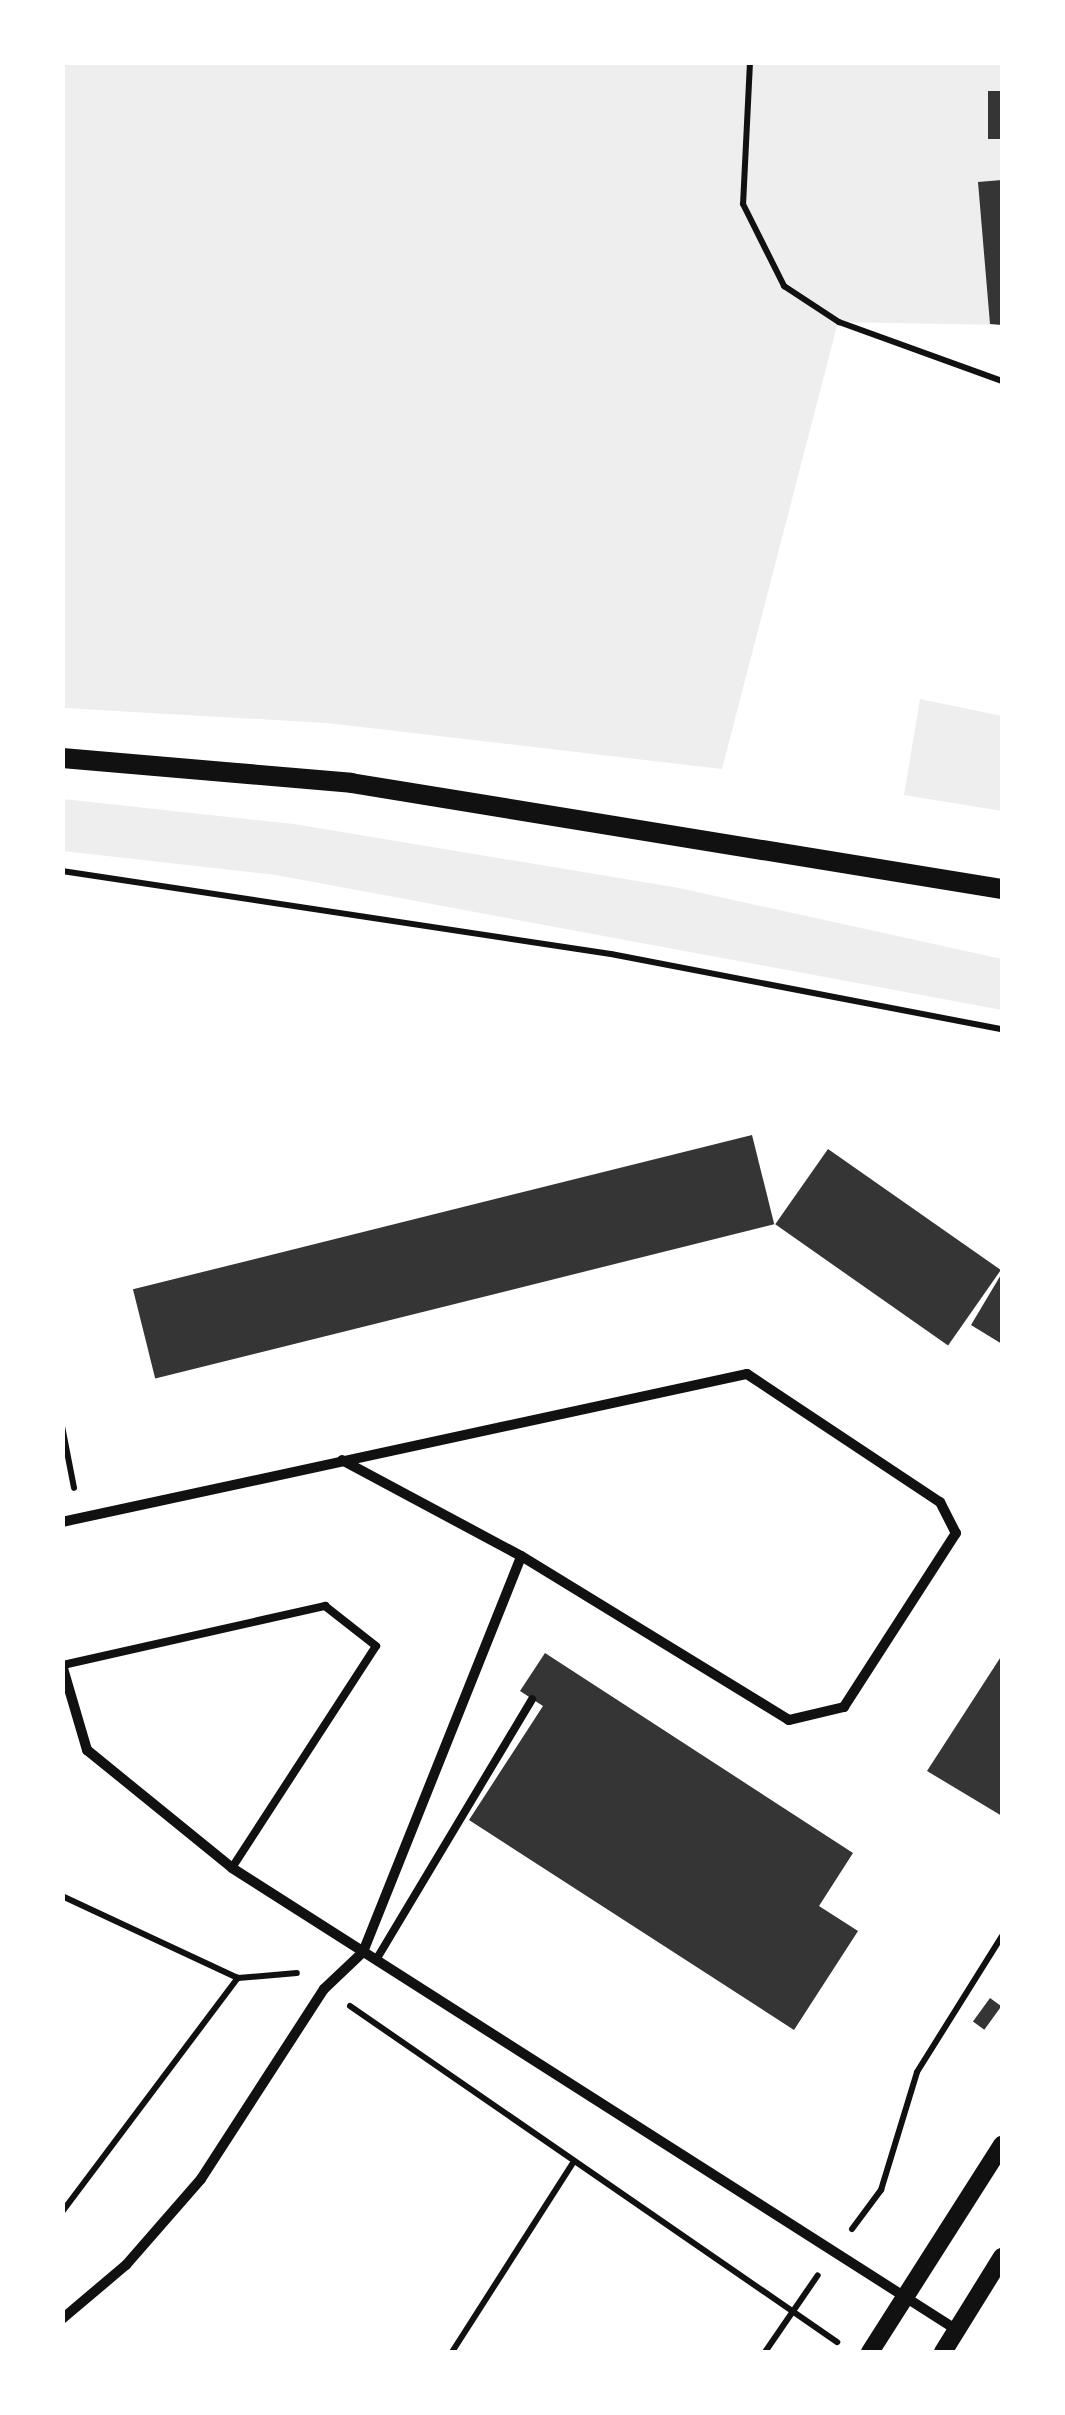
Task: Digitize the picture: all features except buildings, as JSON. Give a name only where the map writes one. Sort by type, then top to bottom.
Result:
[{"type":"main road","points":[[62,758],[351,782],[1002,889]]},
{"type":"street","points":[[62,1522],[341,1459],[747,1374],[940,1502],[956,1533],[844,1708],[789,1720],[520,1556],[341,1459]]},
{"type":"street","points":[[62,2319],[126,2265],[201,2179],[324,1988],[338,1970],[362,1952],[520,1556]]},
{"type":"street","points":[[62,1665],[87,1750],[232,1868],[957,2330]]},
{"type":"street","points":[[870,2352],[1002,2145]]},
{"type":"street","points":[[943,2352],[1002,2257]]},
{"type":"lane","points":[[62,1665],[325,1606],[376,1646],[232,1868]]},
{"type":"lane","points":[[376,1960],[532,1699]]},
{"type":"path","points":[[750,62],[743,204],[784,286],[838,322],[1002,381]]},
{"type":"path","points":[[62,871],[612,954],[1002,1030]]},
{"type":"path","points":[[62,1426],[78,1518]]},
{"type":"path","points":[[62,1896],[238,1978],[338,1970]]},
{"type":"path","points":[[764,2352],[881,2190],[917,2072],[1002,1936]]},
{"type":"path","points":[[62,2212],[238,1978]]},
{"type":"path","points":[[324,1988],[551,2140],[572,2164],[852,2352]]},
{"type":"path","points":[[452,2352],[572,2164]]},
{"type":"shaded area","points":[[62,63],[1002,63],[1002,325],[838,322],[722,769],[327,723],[63,708]]},
{"type":"shaded area","points":[[920,699],[1002,716],[1002,811],[904,795]]},
{"type":"shaded area","points":[[63,799],[294,824],[679,888],[1002,959],[1002,1010],[276,875],[63,851]]}]
